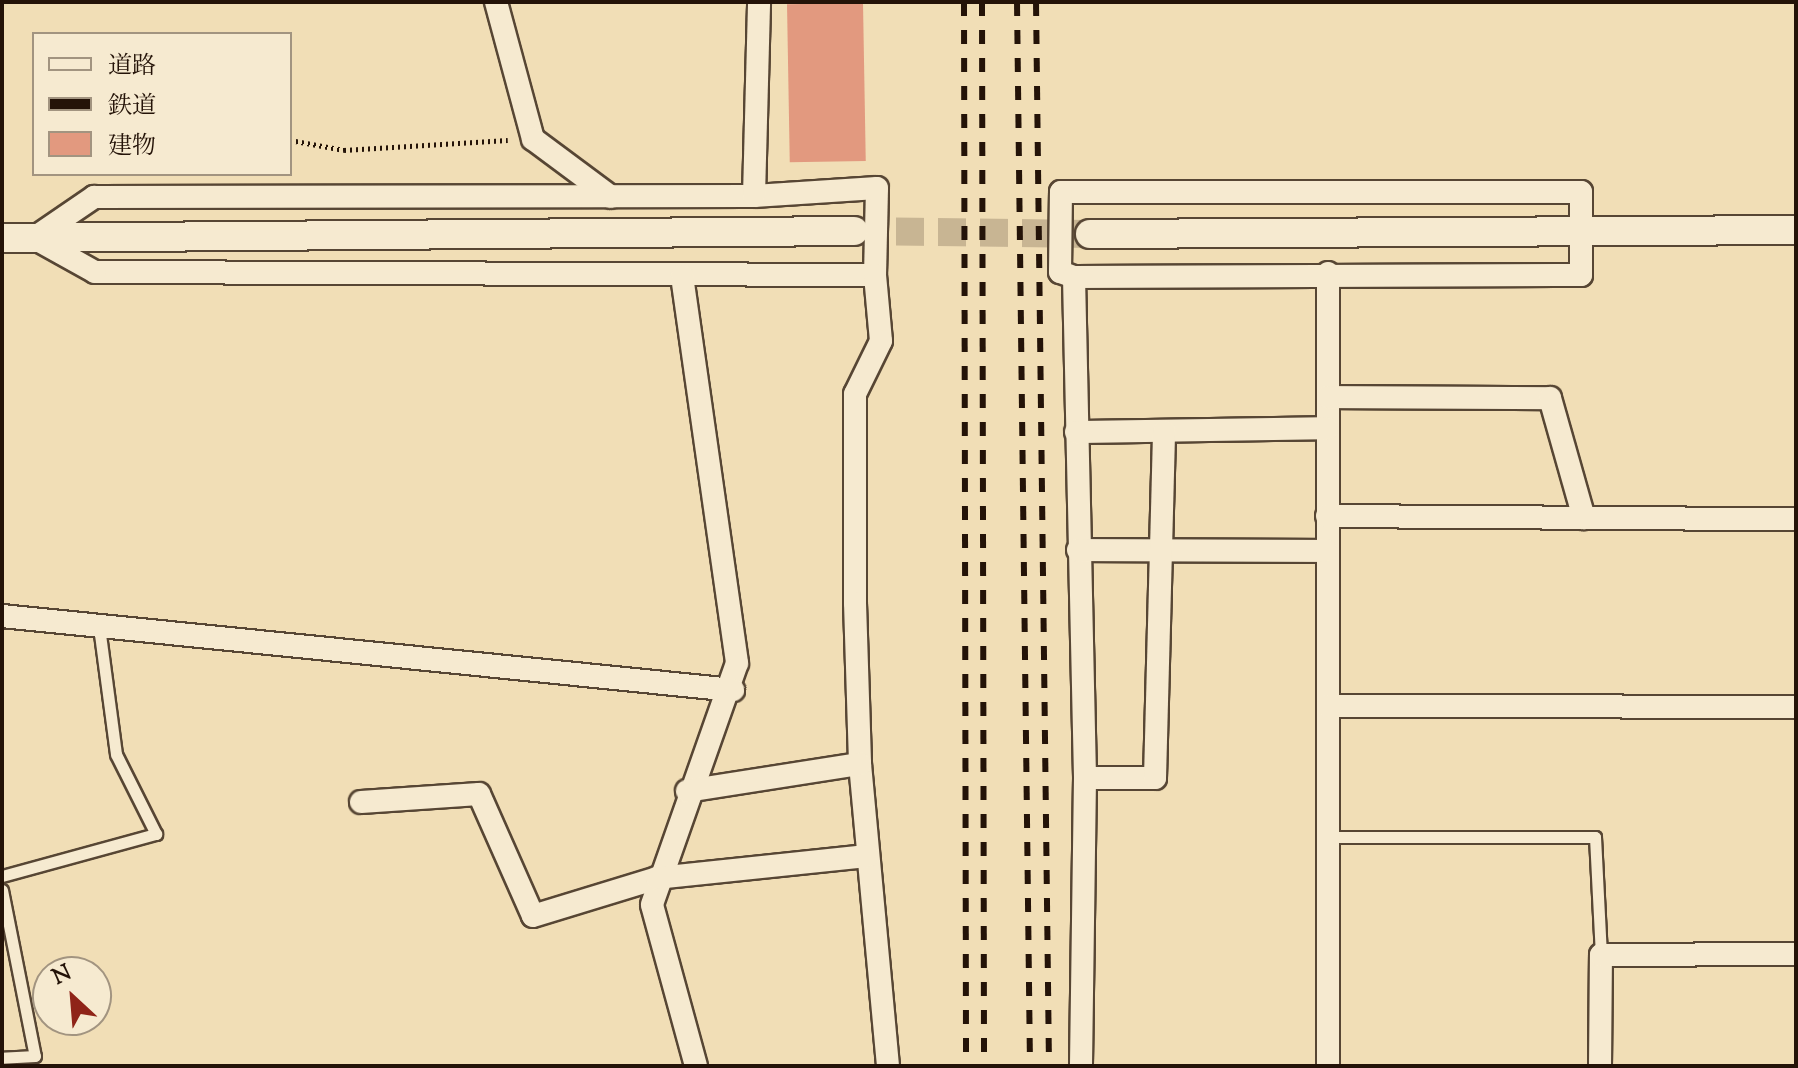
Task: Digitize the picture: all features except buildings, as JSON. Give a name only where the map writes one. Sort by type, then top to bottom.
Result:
[{"type":"street","points":[[496,2],[533,139],[611,197]]},
{"type":"street","points":[[754,196],[759,2]]},
{"type":"street","points":[[34,238],[94,197],[754,196],[877,188],[875,275],[881,341],[855,394],[860,764],[888,1066]]},
{"type":"street","points":[[1061,192],[1581,192],[1585,231],[1581,275],[1328,273],[1074,277],[1060,272],[1061,192]]},
{"type":"street","points":[[1090,234],[1796,230]]},
{"type":"street","points":[[2,238],[854,231]]},
{"type":"street","points":[[34,238],[95,272],[875,275]]},
{"type":"street","points":[[1328,273],[1328,1066]]},
{"type":"street","points":[[682,276],[733,617],[733,690],[687,791],[657,878],[652,905],[696,1066]]},
{"type":"street","points":[[1074,277],[1085,778],[1081,1066]]},
{"type":"street","points":[[1328,397],[1550,398],[1584,518]]},
{"type":"street","points":[[1076,432],[1327,428]]},
{"type":"street","points":[[1085,778],[1155,778],[1164,431]]},
{"type":"street","points":[[1327,516],[1796,519]]},
{"type":"street","points":[[1078,550],[1326,551]]},
{"type":"street","points":[[2,616],[733,690]]},
{"type":"street","points":[[1328,706],[1796,707]]},
{"type":"street","points":[[687,791],[860,764]]},
{"type":"street","points":[[361,802],[479,794],[533,916],[657,878],[868,856]]},
{"type":"street","points":[[1600,1066],[1601,955],[1796,954]]},
{"type":"lane","points":[[2,876],[156,834],[116,754],[99,627]]},
{"type":"lane","points":[[1327,837],[1595,837],[1601,955]]},
{"type":"lane","points":[[2,890],[35,1056],[2,1058]]},
{"type":"path","points":[[292,140],[344,150],[533,139]]},
{"type":"tunnel","points":[[854,231],[1090,234]]},
{"type":"railway","points":[[964,2],[966,1066]]},
{"type":"railway","points":[[982,2],[984,1066]]},
{"type":"railway","points":[[1017,2],[1030,1066]]},
{"type":"railway","points":[[1036,2],[1049,1066]]}]
